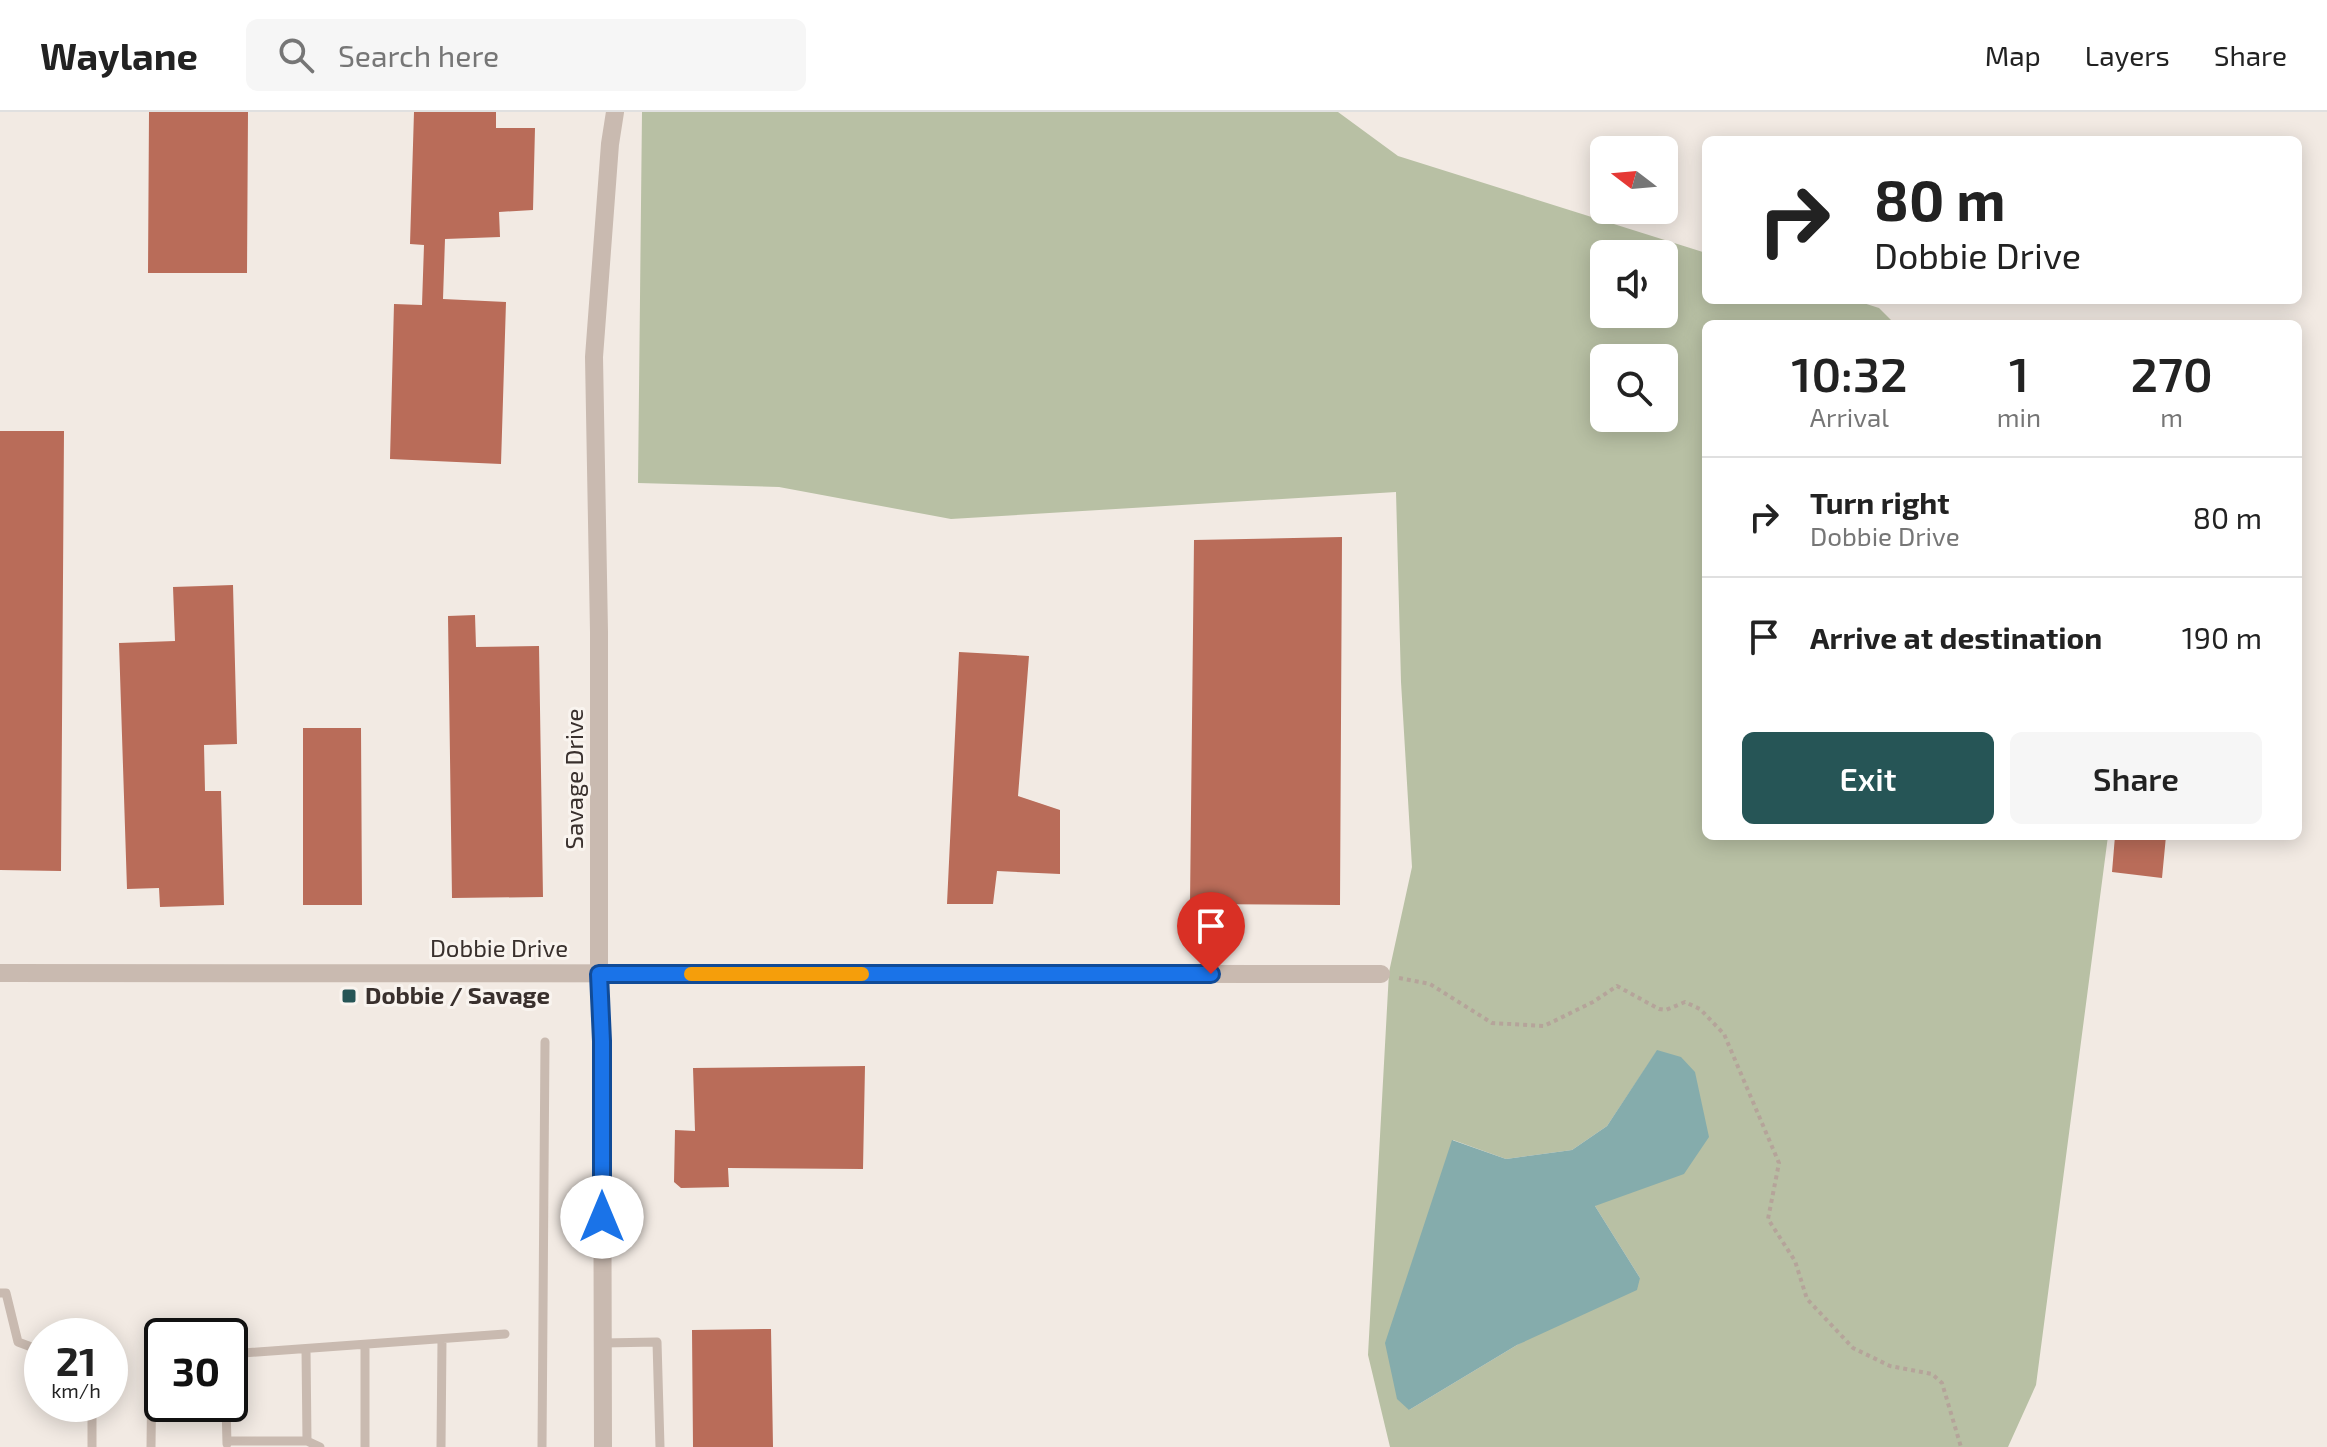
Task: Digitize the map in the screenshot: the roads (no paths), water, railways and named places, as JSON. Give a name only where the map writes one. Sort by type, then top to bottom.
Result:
[{"type":"street","name":"Savage Drive","points":[[603,1447],[599,632],[594,357],[615,112]]},
{"type":"street","name":"Dobbie Drive","points":[[0,973],[1381,974]]},
{"type":"lane","points":[[542,1447],[545,1042]]},
{"type":"lane","points":[[0,1293],[6,1293],[18,1342],[24,1344]]},
{"type":"lane","points":[[248,1353],[505,1334]]},
{"type":"lane","points":[[441,1447],[442,1340]]},
{"type":"lane","points":[[603,1343],[657,1342],[660,1447]]},
{"type":"lane","points":[[365,1345],[365,1447]]},
{"type":"lane","points":[[306,1349],[307,1441]]},
{"type":"lane","points":[[92,1422],[92,1447]]},
{"type":"lane","points":[[151,1422],[151,1447]]},
{"type":"lane","points":[[227,1422],[228,1444],[307,1441],[320,1447]]},
{"type":"water","points":[[1657,1050],[1681,1057],[1695,1072],[1709,1137],[1684,1174],[1595,1206],[1640,1278],[1637,1290],[1517,1345],[1409,1410],[1397,1399],[1385,1343],[1452,1140],[1506,1159],[1572,1150],[1607,1126]]},
{"type":"place","name":"Dobbie / Savage","points":[[349,996]]}]
